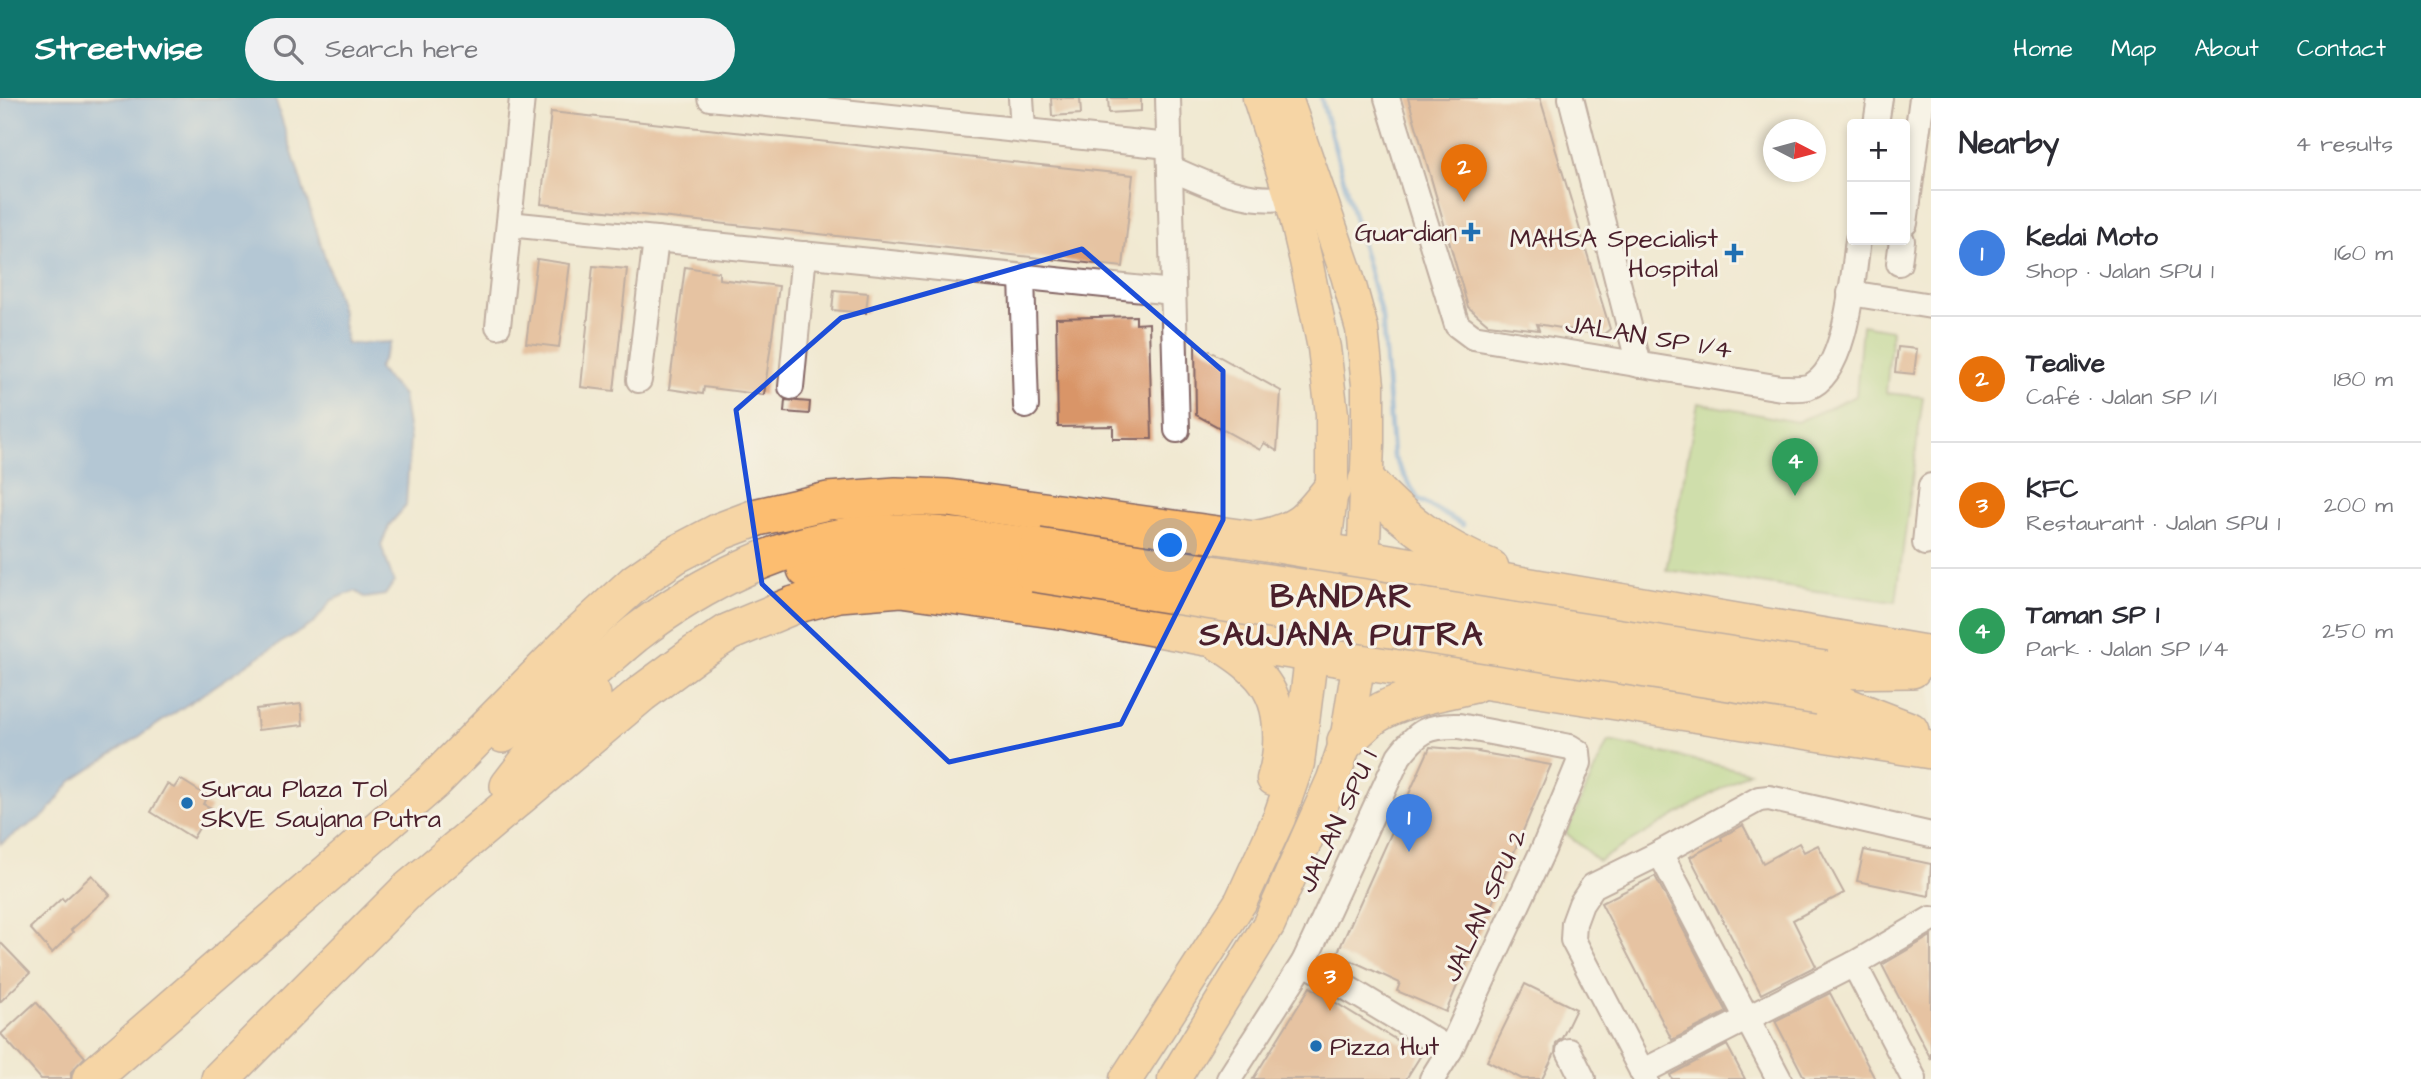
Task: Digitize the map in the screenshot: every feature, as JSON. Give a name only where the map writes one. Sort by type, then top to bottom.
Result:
[{"type":"highway","points":[[1367,481],[1389,506],[1409,523],[1466,558],[1534,586]]},
{"type":"highway","points":[[1254,540],[1280,535],[1301,526],[1332,489]]},
{"type":"highway","points":[[91,1079],[433,782],[578,635],[636,582],[675,555],[721,531],[758,517],[828,501],[896,496],[948,498],[1254,540],[1931,655]]},
{"type":"highway","points":[[433,782],[569,690],[637,633],[708,586],[762,561],[814,544],[868,534],[937,536],[1036,560],[1822,683],[1931,668]]},
{"type":"highway","points":[[472,836],[537,749],[578,706],[648,649],[709,605],[764,582],[819,566],[870,561],[1036,560]]},
{"type":"highway","points":[[220,1079],[405,892],[641,694],[729,632],[806,601],[839,593],[901,588],[1067,611],[1207,636],[1931,750]]},
{"type":"highway","points":[[1346,741],[1374,716],[1391,708],[1428,695],[1488,680]]},
{"type":"highway","points":[[1822,683],[1931,739]]},
{"type":"main road","points":[[1126,1079],[1241,901],[1279,818],[1298,763],[1332,489],[1332,414],[1324,348],[1291,197],[1259,98]]},
{"type":"main road","points":[[1174,1079],[1269,924],[1333,779],[1346,741],[1359,660],[1367,481],[1368,385],[1362,329],[1347,275],[1286,98]]},
{"type":"main road","points":[[1207,636],[1246,663],[1271,691],[1279,714],[1280,743],[1274,775],[1218,913],[1216,941]]},
{"type":"street","points":[[498,327],[522,98]]},
{"type":"street","points":[[710,98],[1023,130],[1169,157],[1229,194],[1277,200],[1291,197]]},
{"type":"street","points":[[1021,98],[1023,130]]},
{"type":"street","points":[[1168,98],[1177,430]]},
{"type":"street","name":"JALAN SP 1/4","points":[[1387,98],[1457,325],[1464,333],[1473,337],[1781,388],[1808,387],[1823,377],[1839,346],[1850,293]]},
{"type":"street","points":[[1571,98],[1639,365]]},
{"type":"street","points":[[1877,119],[1880,98]]},
{"type":"street","points":[[1910,186],[1922,98]]},
{"type":"street","points":[[509,224],[1173,292]]},
{"type":"street","points":[[639,380],[656,239]]},
{"type":"street","points":[[1857,245],[1850,293],[1931,306]]},
{"type":"street","points":[[791,387],[804,254]]},
{"type":"street","points":[[1021,277],[1026,406]]},
{"type":"street","points":[[1925,543],[1931,486]]},
{"type":"street","name":"JALAN SPU 1","points":[[1229,1079],[1304,961],[1399,756],[1412,738],[1440,725],[1459,726],[1570,747],[1578,752]]},
{"type":"street","name":"JALAN SPU 2","points":[[1432,1079],[1450,1050],[1543,850],[1580,763],[1578,752]]},
{"type":"street","points":[[1931,835],[1769,798],[1759,799],[1593,886],[1581,904],[1574,923],[1573,940],[1644,1075],[1747,1018],[1854,964],[1931,919]]},
{"type":"street","points":[[1660,853],[1779,1079]]},
{"type":"street","points":[[1304,961],[1450,1050]]},
{"type":"street","points":[[1854,964],[1914,1079]]},
{"type":"street","points":[[1569,1051],[1578,1077]]},
{"type":"highlighted area","points":[[1082,249],[1223,371],[1223,520],[1121,724],[949,762],[762,584],[736,410],[841,318]]},
{"type":"green space","points":[[1862,325],[1892,330],[1886,393],[1923,397],[1896,602],[1666,570],[1698,403],[1797,422],[1856,396]]},
{"type":"green space","points":[[1608,741],[1749,772],[1598,861],[1566,833]]},
{"type":"water","points":[[0,98],[275,98],[341,308],[346,344],[391,342],[378,369],[403,395],[410,439],[406,506],[390,524],[381,545],[394,582],[385,595],[366,598],[355,591],[332,600],[314,623],[71,782],[45,815],[0,844]]},
{"type":"building","points":[[1051,98],[1080,98],[1081,114],[1052,116]]},
{"type":"building","points":[[1108,98],[1141,98],[1141,111],[1109,113]]},
{"type":"building","points":[[1408,98],[1540,98],[1610,329],[1603,335],[1537,324],[1539,330],[1488,324],[1468,307]]},
{"type":"building","points":[[551,112],[1133,175],[1123,267],[541,204]]},
{"type":"building","points":[[537,259],[570,264],[559,347],[526,343]]},
{"type":"building","points":[[593,266],[627,269],[614,391],[581,387]]},
{"type":"building","points":[[685,267],[719,272],[719,279],[779,286],[764,395],[704,387],[703,394],[669,389]]},
{"type":"building","points":[[834,290],[868,293],[866,313],[832,310]]},
{"type":"building","points":[[1136,316],[1136,324],[1149,323],[1152,439],[1113,439],[1113,426],[1058,427],[1056,318]]},
{"type":"building","points":[[1195,343],[1281,391],[1277,451],[1264,443],[1260,450],[1196,415]]},
{"type":"building","points":[[1898,347],[1917,349],[1914,374],[1895,372]]},
{"type":"building","points":[[785,400],[810,402],[809,414],[784,412]]},
{"type":"building","points":[[301,704],[303,725],[258,730],[256,709]]},
{"type":"building","points":[[1430,747],[1479,751],[1551,765],[1446,1012],[1397,991],[1400,983],[1337,954]]},
{"type":"building","points":[[180,779],[207,796],[203,804],[211,808],[193,838],[151,812],[167,784],[174,788]]},
{"type":"building","points":[[1743,825],[1763,863],[1799,843],[1804,852],[1818,845],[1844,893],[1793,920],[1816,966],[1761,994],[1690,857]]},
{"type":"building","points":[[1864,850],[1931,864],[1929,896],[1857,881]]},
{"type":"building","points":[[92,875],[110,895],[71,930],[73,932],[52,953],[30,928]]},
{"type":"building","points":[[1655,876],[1727,1012],[1672,1040],[1601,903]]},
{"type":"building","points":[[1931,936],[1931,1059],[1882,965]]},
{"type":"building","points":[[0,942],[30,973],[0,1002]]},
{"type":"building","points":[[1525,984],[1576,1009],[1562,1038],[1556,1043],[1555,1053],[1542,1079],[1522,1079],[1487,1061]]},
{"type":"building","points":[[1310,987],[1421,1055],[1406,1079],[1253,1079]]},
{"type":"building","points":[[1830,993],[1875,1079],[1805,1079],[1775,1021]]},
{"type":"building","points":[[36,1002],[85,1057],[71,1072],[71,1079],[41,1079],[1,1034]]},
{"type":"building","points":[[1727,1045],[1745,1079],[1672,1079],[1670,1075]]},
{"type":"waterway","points":[[1321,98],[1382,317],[1393,456],[1418,499],[1463,525]]},
{"type":"place","name":"Tealive","points":[[1464,202]]},
{"type":"place","name":"Guardian","points":[[1471,232]]},
{"type":"place","name":"MAHSA Specialist Hospital","points":[[1734,253]]},
{"type":"place","name":"Taman SP 1","points":[[1795,496]]},
{"type":"place","name":"Surau Plaza Tol SKVE Saujana Putra","points":[[187,803]]},
{"type":"place","name":"Kedai Moto","points":[[1409,852]]},
{"type":"place","name":"KFC","points":[[1330,1011]]},
{"type":"place","name":"Pizza Hut","points":[[1316,1046]]},
{"type":"district","name":"BANDAR SAUJANA PUTRA","points":[[1342,614]]}]
